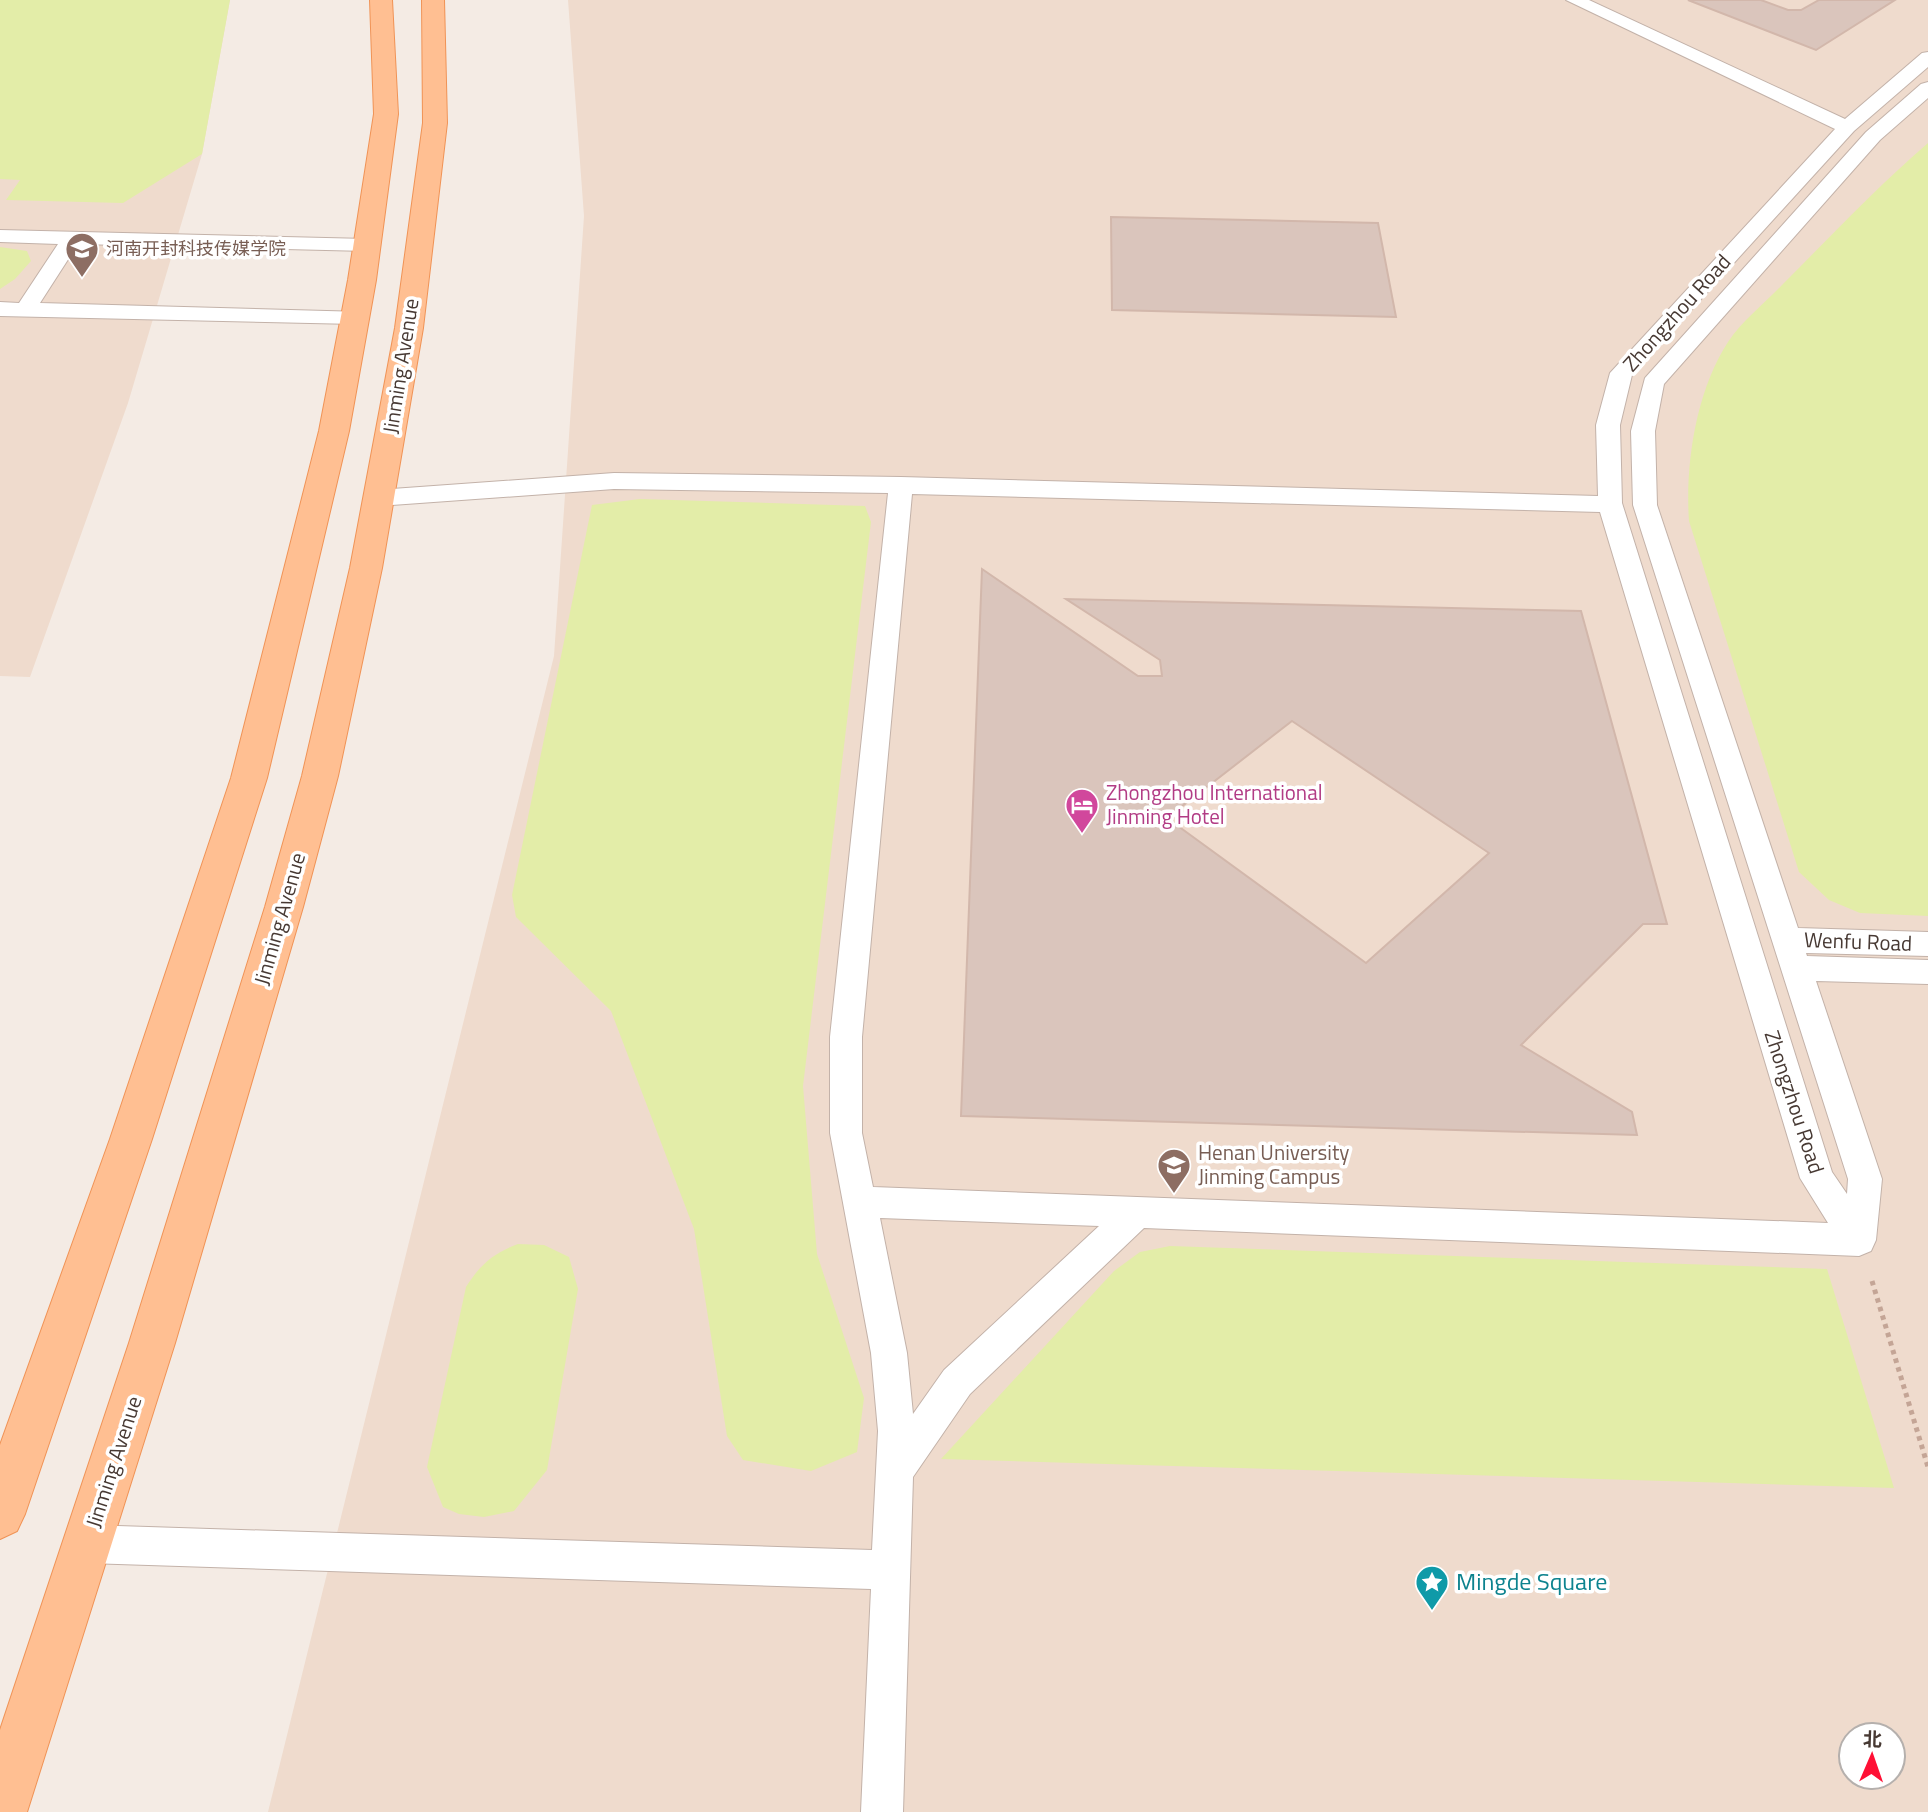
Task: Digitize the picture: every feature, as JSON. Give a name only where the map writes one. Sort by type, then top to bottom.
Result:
[{"type":"main road","points":[[0,1514],[135,1127],[249,778],[334,431],[355,317],[386,114],[381,0]]},
{"type":"main road","name":"Jinming Avenue","points":[[1,1812],[156,1331],[284,907],[320,776],[378,498],[409,328],[435,123],[433,0]]},
{"type":"lane","points":[[1575,0],[1847,127]]},
{"type":"lane","name":"Zhongzhou Road","points":[[1859,1240],[1816,1178],[1610,504],[1608,425],[1621,373],[1847,127],[1928,57]]},
{"type":"lane","name":"Zhongzhou Road","points":[[1859,1240],[1865,1179],[1645,505],[1643,431],[1653,383],[1873,136],[1928,88]]},
{"type":"lane","points":[[0,236],[367,245]]},
{"type":"lane","points":[[25,310],[72,238]]},
{"type":"lane","points":[[0,309],[355,317]]},
{"type":"lane","points":[[378,498],[614,481],[901,485],[1610,504]]},
{"type":"lane","points":[[882,1812],[895,1431],[889,1353],[846,1133],[846,1037],[901,485]]},
{"type":"lane","name":"Wenfu Road","points":[[1792,954],[1928,944]]},
{"type":"lane","name":"Wenfu Road","points":[[1792,954],[1928,972]]},
{"type":"lane","points":[[860,1202],[1859,1240]]},
{"type":"lane","points":[[894,1472],[957,1382],[1137,1213]]},
{"type":"lane","points":[[87,1544],[891,1570]]},
{"type":"path","points":[[1859,1240],[1928,1467]]},
{"type":"shaded area","name":"河南开封科技传媒学院","points":[[0,0],[230,0],[202,154],[128,403],[30,677],[0,676]]},
{"type":"shaded area","name":"Henan University Jinming Campus","points":[[568,0],[1928,0],[1928,1812],[268,1812],[554,656],[584,216]]},
{"type":"green space","points":[[0,0],[230,0],[202,154],[123,203],[6,200],[20,180],[0,179]]},
{"type":"green space","points":[[1928,143],[1928,916],[1860,913],[1829,900],[1799,872],[1689,521],[1688,499],[1695,428],[1708,383],[1728,342],[1747,319],[1854,212]]},
{"type":"green space","points":[[0,247],[27,251],[31,261],[15,279],[0,289]]},
{"type":"green space","points":[[640,499],[865,506],[871,522],[803,1086],[817,1254],[864,1398],[857,1452],[811,1471],[743,1460],[727,1436],[694,1229],[611,1011],[516,917],[512,895],[592,505]]},
{"type":"green space","points":[[518,1244],[544,1245],[569,1257],[578,1289],[547,1470],[514,1511],[484,1517],[459,1514],[443,1507],[427,1467],[466,1287],[488,1261],[501,1251]]},
{"type":"green space","points":[[1170,1246],[1827,1269],[1894,1488],[941,1459],[1114,1271],[1140,1252]]},
{"type":"building","points":[[1688,0],[1761,0],[1788,10],[1801,10],[1819,0],[1895,0],[1816,50]]},
{"type":"building","points":[[1111,217],[1378,223],[1396,317],[1112,310]]},
{"type":"building","name":"Zhongzhou International Jinming Hotel","points":[[982,569],[1138,676],[1162,676],[1160,660],[1066,599],[1581,611],[1667,924],[1643,924],[1521,1045],[1632,1112],[1637,1135],[961,1116]],"holes":[[[1292,721],[1489,853],[1366,963],[1167,818]]]},
{"type":"place","name":"河南开封科技传媒学院","points":[[82,279]]},
{"type":"place","name":"Zhongzhou International Jinming Hotel","points":[[1082,835]]},
{"type":"place","name":"Henan University Jinming Campus","points":[[1174,1195]]},
{"type":"place","name":"Mingde Square","points":[[1432,1612]]}]
